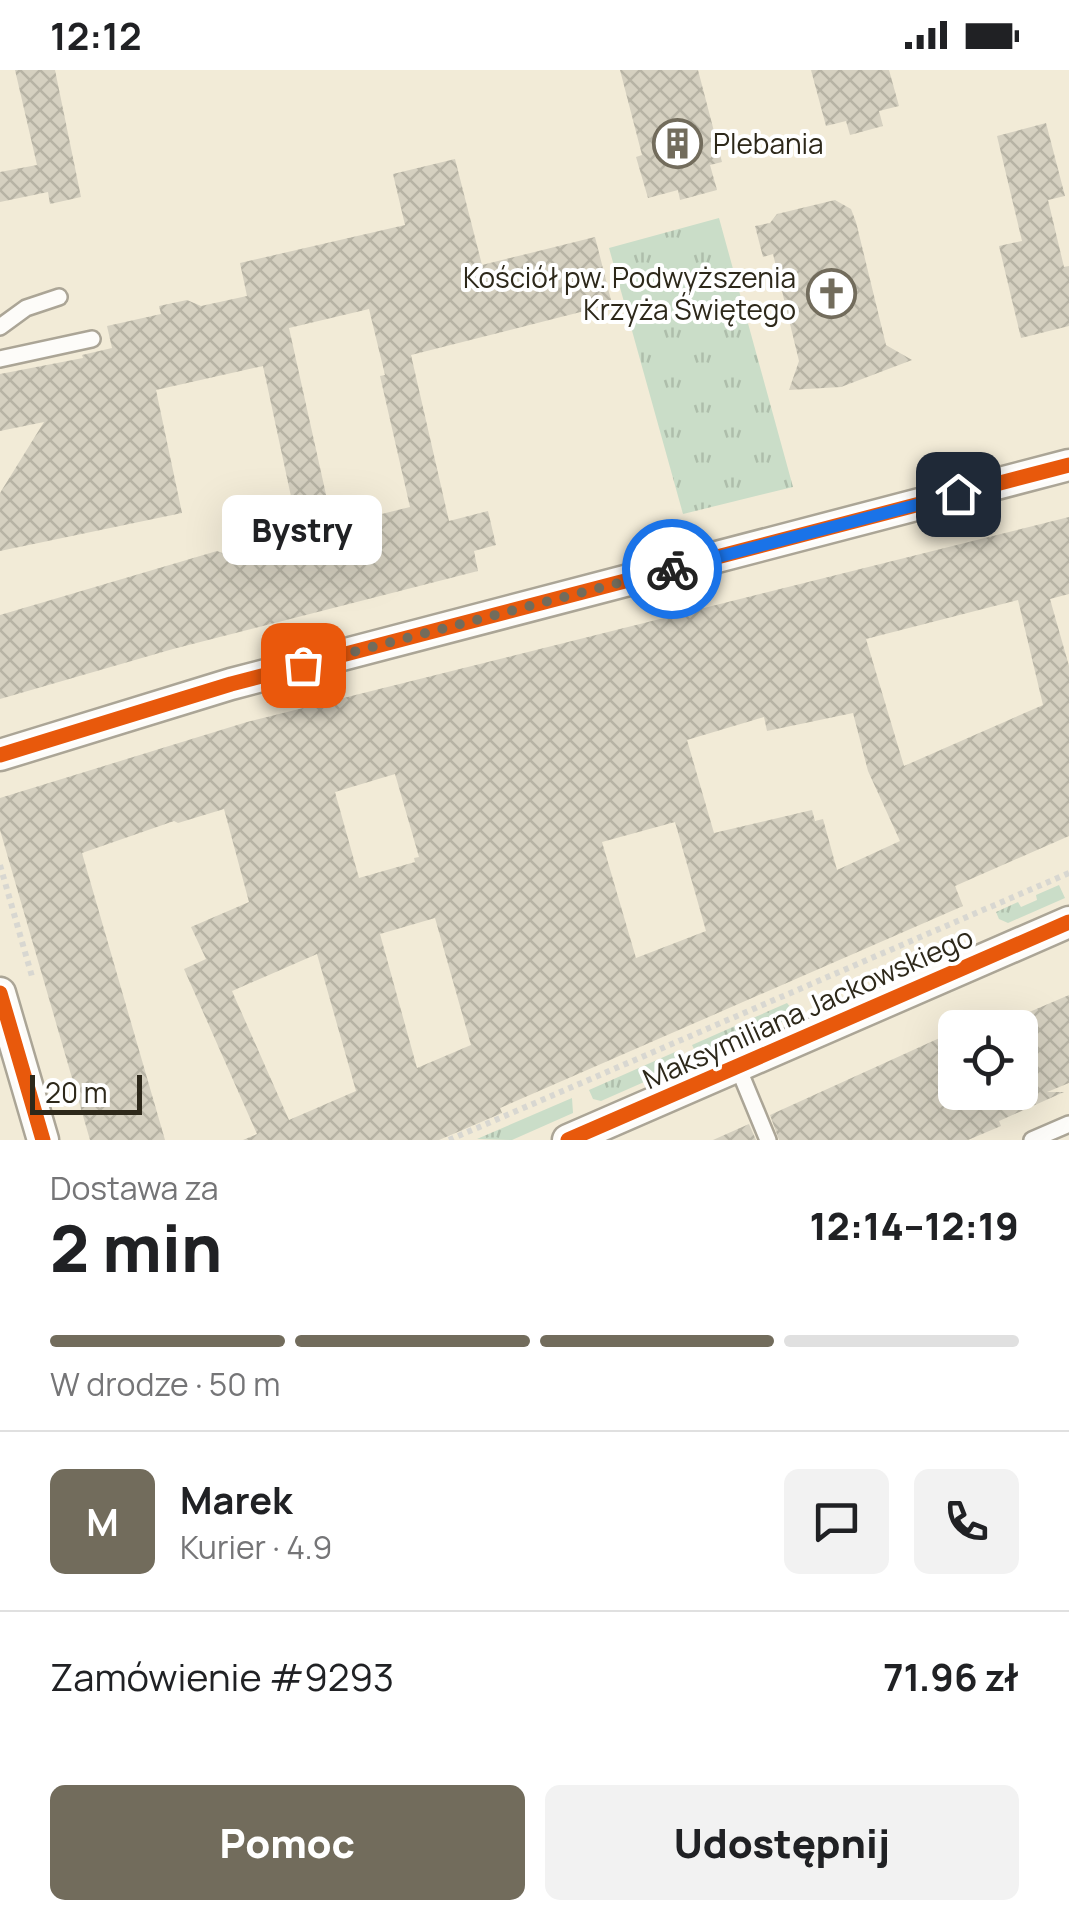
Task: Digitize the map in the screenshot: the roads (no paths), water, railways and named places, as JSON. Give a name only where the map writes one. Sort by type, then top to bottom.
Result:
[{"type":"street","points":[[0,756],[231,684],[1069,465]]},
{"type":"street","name":"Maksymiliana Jackowskiego","points":[[568,1140],[600,1134],[737,1065],[1069,922]]},
{"type":"street","points":[[0,993],[43,1140]]},
{"type":"lane","points":[[0,327],[26,308],[60,297]]},
{"type":"lane","points":[[0,359],[92,340]]},
{"type":"lane","points":[[737,1065],[768,1140]]},
{"type":"lane","points":[[1032,1140],[1069,1124]]},
{"type":"place","name":"Plebania","points":[[678,144]]},
{"type":"place","name":"Kościół pw. Podwyższenia Krzyża Świętego","points":[[831,294]]},
{"type":"place","name":"Bystry","points":[[303,665]]}]
